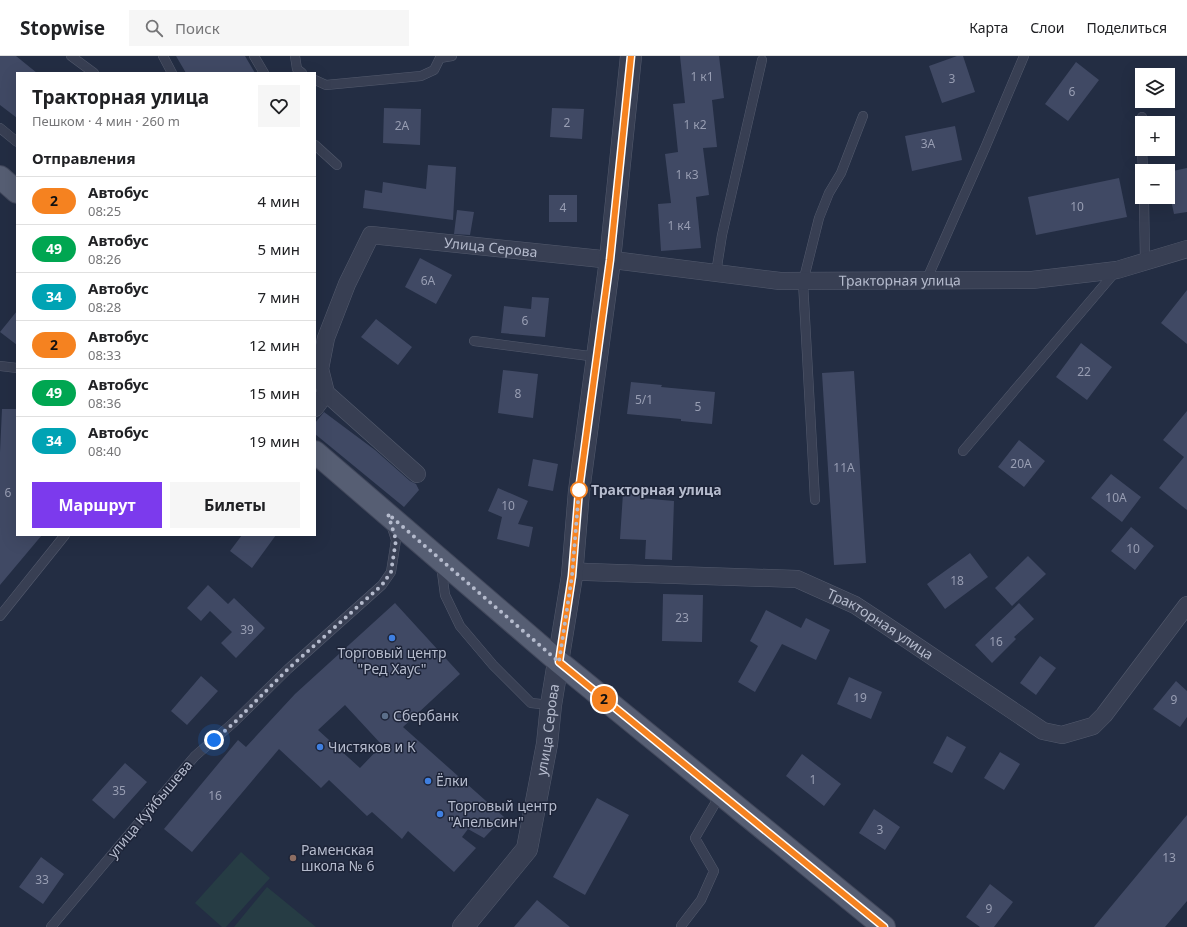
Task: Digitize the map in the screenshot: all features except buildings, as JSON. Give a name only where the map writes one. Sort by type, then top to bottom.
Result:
[{"type":"main road","points":[[0,177],[16,191]]},
{"type":"main road","points":[[316,453],[559,662],[720,795],[884,927]]},
{"type":"street","name":"улица Серова","points":[[463,927],[527,849],[549,734],[551,705],[559,662],[572,570],[579,490],[610,260],[631,56]]},
{"type":"street","name":"Улица Серова","points":[[317,367],[348,284],[371,235],[610,260]]},
{"type":"street","name":"Тракторная улица","points":[[610,260],[780,281],[1032,280],[1117,270],[1187,249]]},
{"type":"street","points":[[317,367],[326,393],[417,474]]},
{"type":"street","points":[[316,407],[326,393]]},
{"type":"street","name":"Тракторная улица","points":[[572,570],[587,572],[797,579],[860,609],[1043,731],[1062,735],[1093,726],[1104,715],[1187,605]]},
{"type":"lane","points":[[71,56],[93,72]]},
{"type":"lane","points":[[163,56],[171,72]]},
{"type":"lane","points":[[254,56],[263,72]]},
{"type":"lane","points":[[295,56],[297,69],[301,72]]},
{"type":"lane","points":[[316,80],[326,85],[421,76],[434,70],[440,57],[452,56]]},
{"type":"lane","points":[[926,281],[1024,56]]},
{"type":"lane","points":[[716,273],[722,235],[762,60]]},
{"type":"lane","points":[[814,500],[803,282],[819,218],[829,193],[841,173],[863,116]]},
{"type":"lane","points":[[0,128],[16,141]]},
{"type":"lane","points":[[316,146],[337,165]]},
{"type":"lane","points":[[1144,204],[1145,262]]},
{"type":"lane","points":[[963,450],[1117,270]]},
{"type":"lane","points":[[474,341],[597,357]]},
{"type":"lane","points":[[0,366],[16,368]]},
{"type":"lane","name":"улица Куйбышева","points":[[51,927],[195,756],[234,723],[288,669],[382,585],[391,572],[396,540],[388,514]]},
{"type":"lane","points":[[0,616],[64,536]]},
{"type":"lane","points":[[441,560],[445,595],[460,626],[493,665],[531,703],[551,705]]},
{"type":"lane","points":[[681,926],[701,900],[714,871],[695,838],[720,795]]},
{"type":"shaded area","points":[[241,852],[270,878],[226,927],[222,927],[195,903]]},
{"type":"shaded area","points":[[267,887],[316,927],[234,927]]},
{"type":"bus line","name":"2","points":[[631,56],[610,260],[579,490],[572,576],[559,662],[884,927]]},
{"type":"place","name":"Тракторная улица","points":[[579,490]]},
{"type":"place","name":"Торговый центр \"Ред Хаус\"","points":[[392,638]]},
{"type":"place","name":"Сбербанк","points":[[385,716]]},
{"type":"place","name":"Чистяков и К","points":[[320,747]]},
{"type":"place","name":"Ёлки","points":[[428,781]]},
{"type":"place","name":"Торговый центр \"Апельсин\"","points":[[440,814]]},
{"type":"place","name":"Раменская школа № 6","points":[[293,858]]},
{"type":"route","points":[[214,740],[234,723],[288,669],[382,585],[391,572],[396,540],[388,514],[559,662],[572,576],[579,490]]}]
